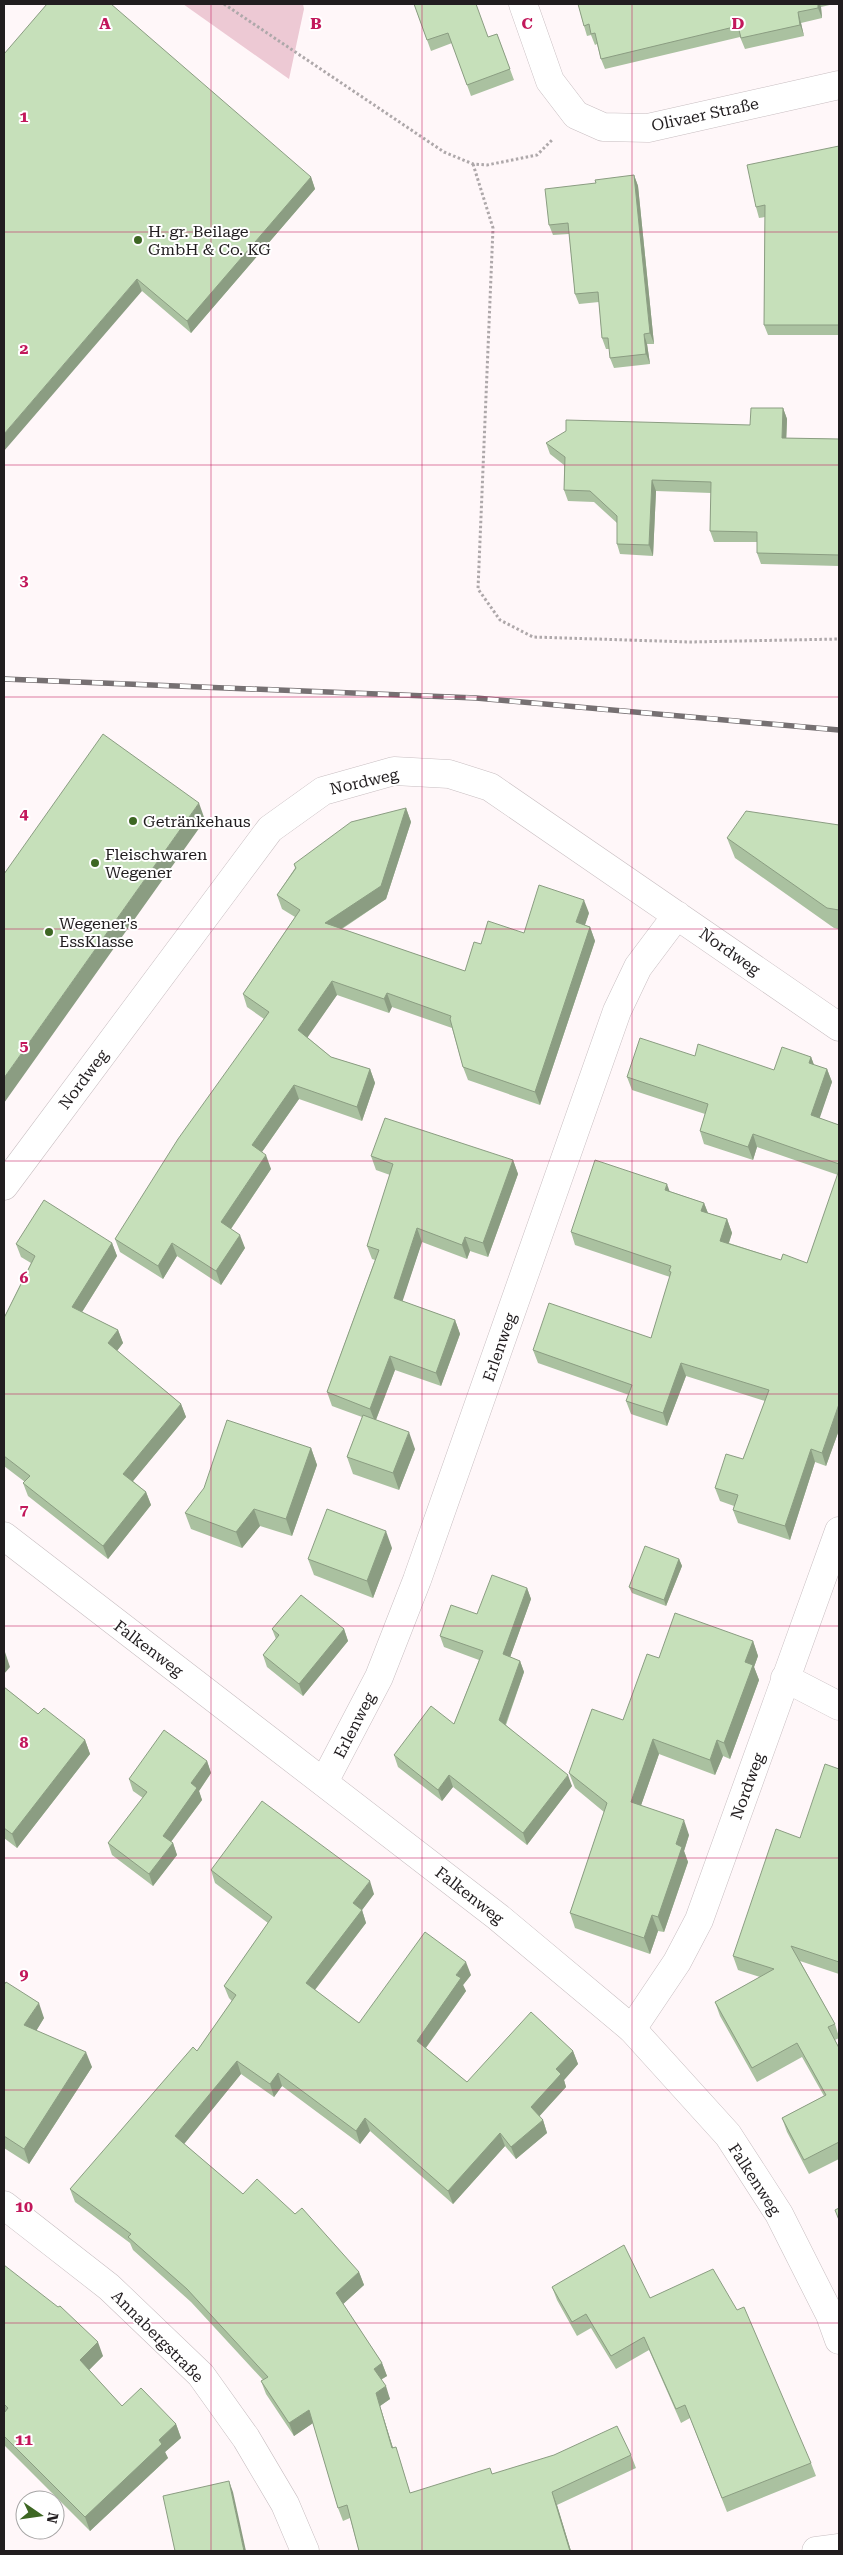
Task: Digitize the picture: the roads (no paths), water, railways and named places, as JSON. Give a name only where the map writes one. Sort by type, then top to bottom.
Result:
[{"type":"street","name":"Olivaer Straße","points":[[523,4],[550,81],[576,115],[603,127],[648,128],[839,85]]},
{"type":"street","name":"Nordweg","points":[[4,1186],[270,829],[323,791],[394,771],[448,774],[490,787],[839,1027]]},
{"type":"street","name":"Erlenweg","points":[[324,1782],[379,1677],[417,1580],[617,1011],[638,967],[677,915]]},
{"type":"street","name":"Nordweg","points":[[632,2029],[677,1962],[699,1920],[839,1531]]},
{"type":"street","name":"Falkenweg","points":[[4,1536],[498,1917],[632,2029],[728,2135],[779,2214],[830,2315],[839,2340]]},
{"type":"street","points":[[785,1678],[839,1706]]},
{"type":"street","name":"Annabergstraße","points":[[4,2205],[109,2287],[201,2375],[251,2446],[285,2504],[305,2551]]},
{"type":"street","points":[[816,2551],[839,2548]]},
{"type":"railway","points":[[4,679],[476,698],[839,730]]},
{"type":"place","name":"H. gr. Beilage GmbH & Co. KG","points":[[138,240]]},
{"type":"place","name":"Getränkehaus","points":[[133,821]]},
{"type":"place","name":"Fleischwaren Wegener","points":[[95,863]]},
{"type":"place","name":"Wegener's EssKlasse","points":[[49,932]]}]
